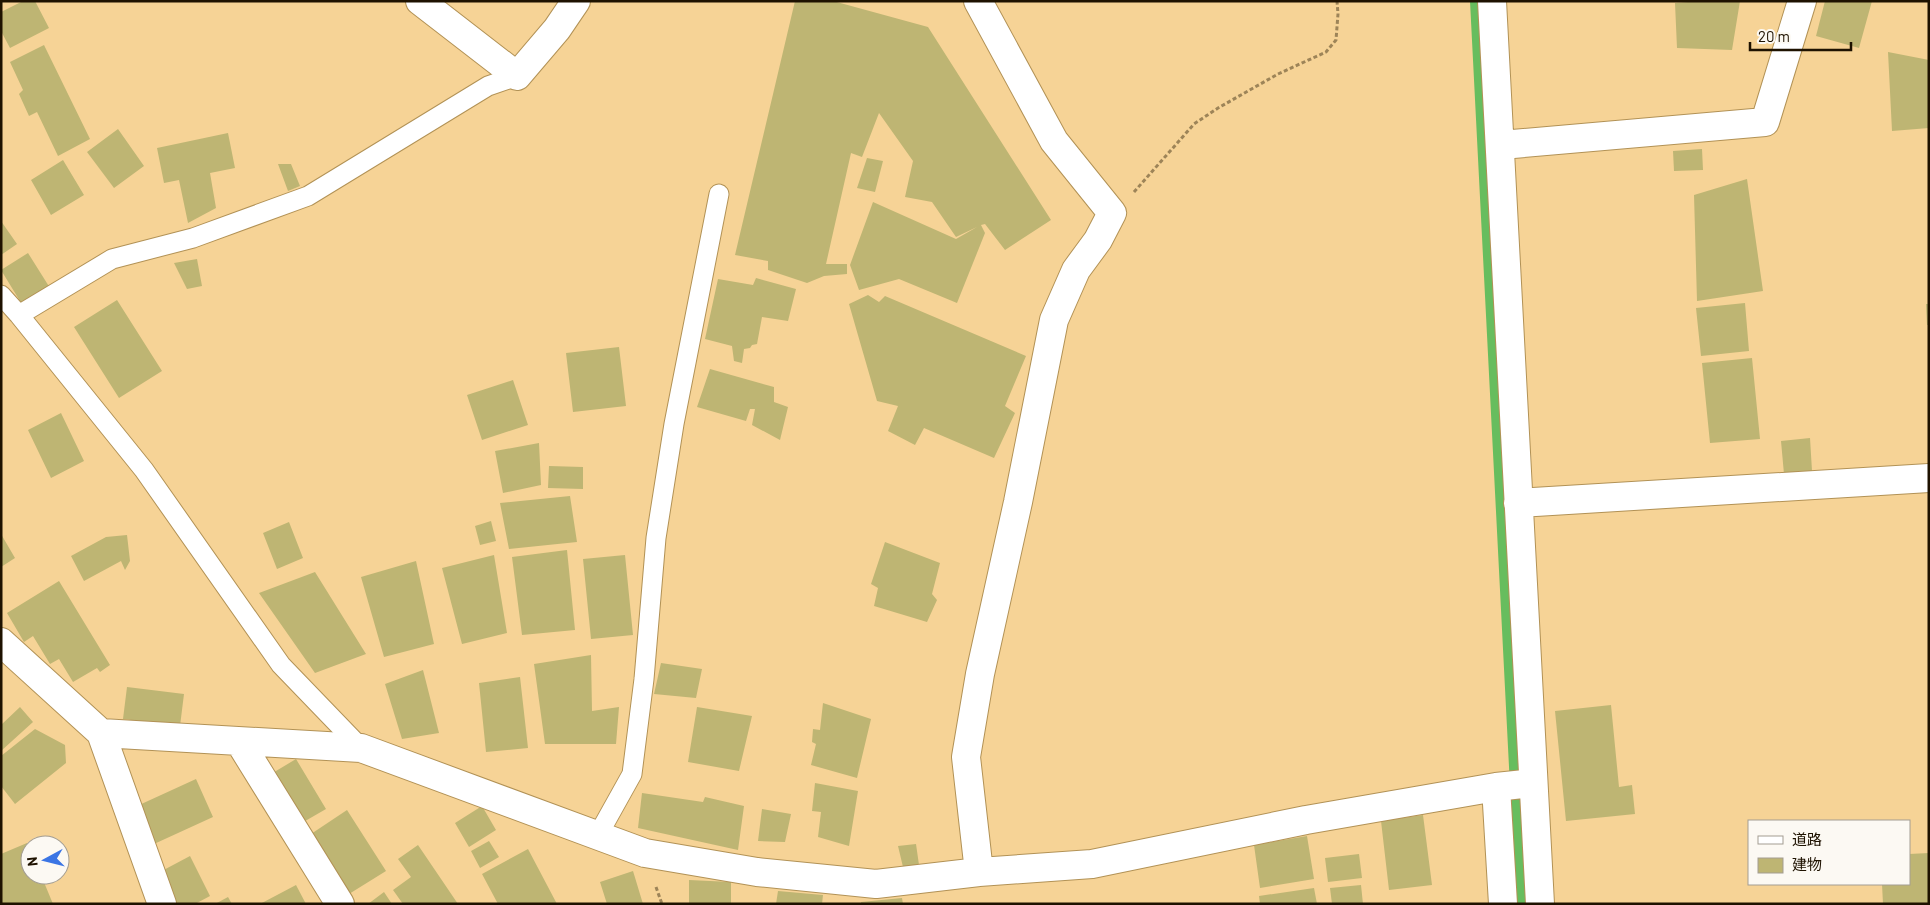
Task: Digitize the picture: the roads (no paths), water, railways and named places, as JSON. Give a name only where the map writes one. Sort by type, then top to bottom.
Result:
[{"type":"street","points":[[420,1],[517,76],[557,29],[576,1]]},
{"type":"street","points":[[978,1],[1054,141],[1112,213],[1098,240],[1076,270],[1054,320],[1018,502],[980,674],[966,758],[979,872]]},
{"type":"street","points":[[1492,1],[1501,145],[1518,503],[1515,785],[1503,904]]},
{"type":"street","points":[[1501,145],[1764,122],[1802,1]]},
{"type":"street","points":[[1518,503],[1929,478]]},
{"type":"street","points":[[1,642],[101,733],[162,904]]},
{"type":"street","points":[[101,733],[361,748],[645,853],[757,872],[876,884],[979,872],[1092,864],[1306,820],[1515,785]]},
{"type":"street","points":[[239,741],[340,904]]},
{"type":"street","points":[[1515,785],[1540,904]]},
{"type":"lane","points":[[19,315],[112,259],[193,238],[308,196],[488,86],[517,76]]},
{"type":"lane","points":[[598,835],[632,774],[644,679],[656,538],[674,424],[719,194]]},
{"type":"lane","points":[[1,295],[144,470],[281,665],[361,748]]},
{"type":"waterway","points":[[1475,1],[1521,904]]}]
